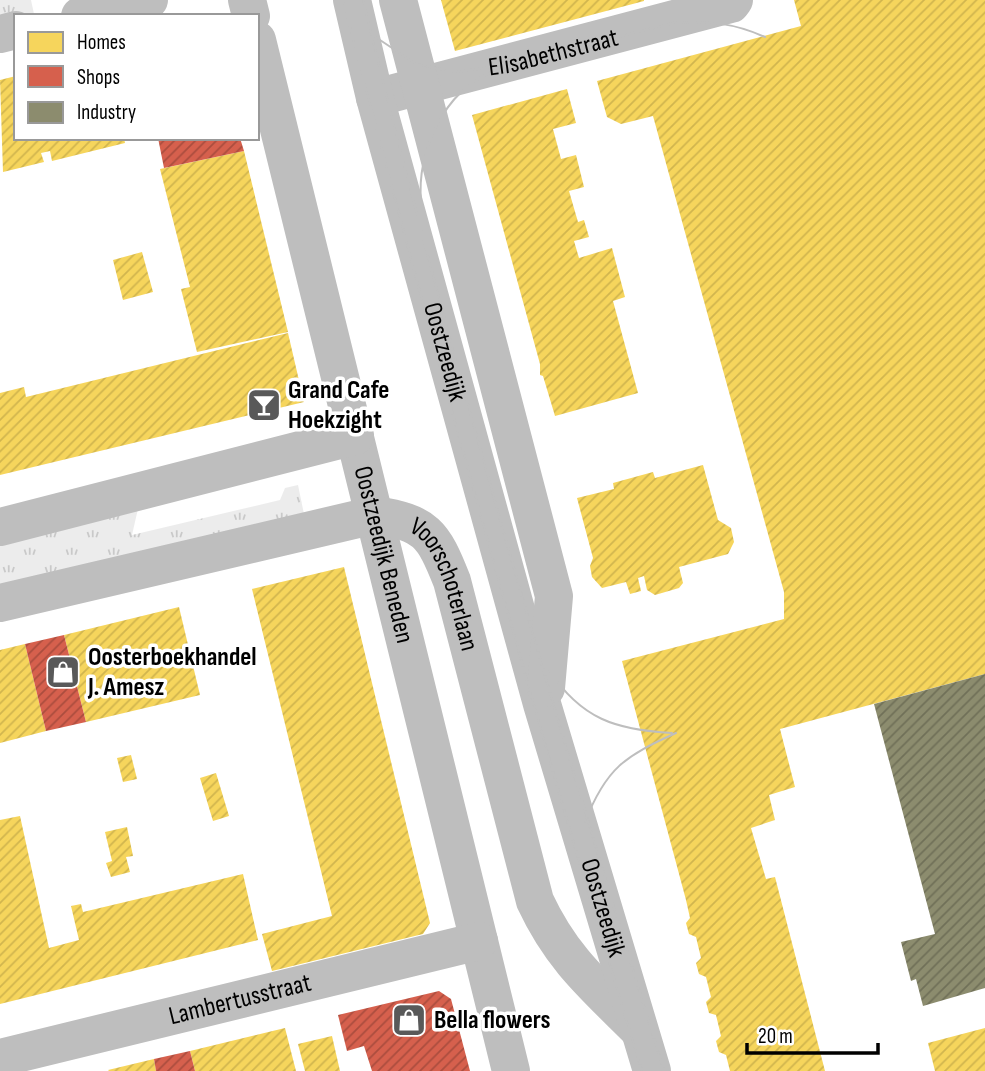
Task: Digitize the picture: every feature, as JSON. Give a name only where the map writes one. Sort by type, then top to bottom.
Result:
[{"type":"street","points":[[89,14],[149,0]]},
{"type":"street","name":"Oostzeedijk","points":[[352,0],[375,98],[542,704],[652,1071]]},
{"type":"street","name":"Oostzeedijk","points":[[398,0],[554,596],[548,682],[542,704]]},
{"type":"street","name":"Elisabethstraat","points":[[375,98],[732,2]]},
{"type":"street","name":"Oostzeedijk Beneden","points":[[259,48],[511,1071]]},
{"type":"street","points":[[0,527],[355,436]]},
{"type":"street","name":"Voorschoterlaan","points":[[0,603],[375,515],[406,520],[422,529],[446,566],[535,901],[552,937],[566,956],[639,1030]]},
{"type":"street","name":"Lambertusstraat","points":[[0,1058],[479,942]]},
{"type":"green space","points":[[0,0],[31,0],[34,14],[14,14],[14,18],[0,21]]},
{"type":"green space","points":[[298,485],[305,519],[0,593],[0,533],[140,500],[132,535],[280,500],[285,488]]},
{"type":"building: Homes","points":[[441,0],[644,0],[644,1],[455,51]]},
{"type":"building: Homes","points":[[794,0],[985,0],[985,674],[780,729],[795,787],[769,795],[775,820],[751,828],[766,879],[775,877],[825,1071],[730,1071],[726,1055],[719,1052],[716,1041],[721,1036],[716,1015],[709,1013],[706,1002],[711,997],[706,977],[699,974],[696,963],[701,958],[696,937],[689,934],[686,923],[690,918],[686,900],[622,661],[784,619],[784,592],[653,116],[621,124],[607,117],[597,81],[801,26]]},
{"type":"building: Homes","points":[[14,76],[14,140],[124,140],[125,143],[52,161],[50,151],[41,153],[44,162],[3,172],[0,80]]},
{"type":"building: Homes","points":[[567,89],[576,123],[553,129],[561,159],[576,155],[584,187],[569,191],[578,222],[584,220],[589,237],[574,241],[579,258],[612,248],[625,297],[613,301],[638,393],[555,416],[543,376],[540,375],[540,364],[472,115]]},
{"type":"building: Homes","points":[[244,151],[288,332],[197,352],[181,289],[190,287],[160,169]]},
{"type":"building: Homes","points":[[142,252],[153,292],[123,300],[113,260]]},
{"type":"building: Homes","points":[[288,333],[304,402],[0,475],[0,393],[24,387],[26,397]]},
{"type":"building: Homes","points":[[703,465],[718,520],[731,528],[734,542],[728,554],[679,567],[683,583],[679,588],[655,595],[647,590],[644,576],[638,578],[641,591],[630,594],[626,582],[602,588],[592,577],[590,566],[593,558],[577,498],[614,489],[613,483],[653,472],[655,478]]},
{"type":"building: Homes","points":[[344,567],[430,923],[423,934],[272,971],[262,934],[332,916],[252,589]]},
{"type":"building: Homes","points":[[179,607],[200,695],[86,722],[64,635]]},
{"type":"building: Homes","points":[[25,644],[46,731],[0,743],[0,650]]},
{"type":"building: Homes","points":[[131,755],[137,779],[123,782],[117,758]]},
{"type":"building: Homes","points":[[216,773],[229,816],[213,821],[200,778]]},
{"type":"building: Homes","points":[[20,816],[49,948],[79,940],[71,906],[81,904],[83,912],[243,874],[258,940],[0,1004],[0,820]]},
{"type":"building: Homes","points":[[127,827],[133,856],[126,857],[130,872],[111,877],[106,863],[112,861],[105,832]]},
{"type":"building: Homes","points":[[285,1028],[296,1071],[195,1071],[190,1051]]},
{"type":"building: Homes","points":[[985,1028],[985,1071],[935,1071],[928,1043]]},
{"type":"building: Homes","points":[[332,1036],[340,1071],[305,1071],[298,1044]]},
{"type":"building: Homes","points":[[154,1059],[156,1071],[108,1070]]},
{"type":"building: Shops","points":[[158,140],[241,140],[244,151],[164,168]]},
{"type":"building: Shops","points":[[64,635],[86,722],[46,731],[25,644]]},
{"type":"building: Shops","points":[[439,991],[451,999],[470,1071],[372,1071],[364,1046],[347,1051],[338,1015]]},
{"type":"building: Shops","points":[[190,1051],[195,1071],[156,1071],[154,1059]]},
{"type":"building: Industry","points":[[985,674],[985,988],[923,1006],[916,979],[911,981],[901,942],[935,934],[874,704]]},
{"type":"tram line","points":[[343,0],[486,537],[642,1071]]},
{"type":"tram line","points":[[363,0],[431,269],[505,538],[664,1071]]},
{"type":"tram line","points":[[371,34],[416,64],[455,72],[508,65],[673,23],[720,24],[742,28],[765,37]]},
{"type":"tram line","points":[[421,202],[424,163],[437,126],[460,94],[475,81],[492,72]]},
{"type":"tram line","points":[[549,670],[574,700],[602,719],[634,729],[672,733]]},
{"type":"tram line","points":[[585,822],[601,789],[619,766],[643,749],[676,733]]},
{"type":"place","name":"Grand Cafe Hoekzight","points":[[264,405]]},
{"type":"place","name":"Oosterboekhandel J. Amesz","points":[[63,672]]},
{"type":"place","name":"Bella flowers","points":[[409,1020]]}]
